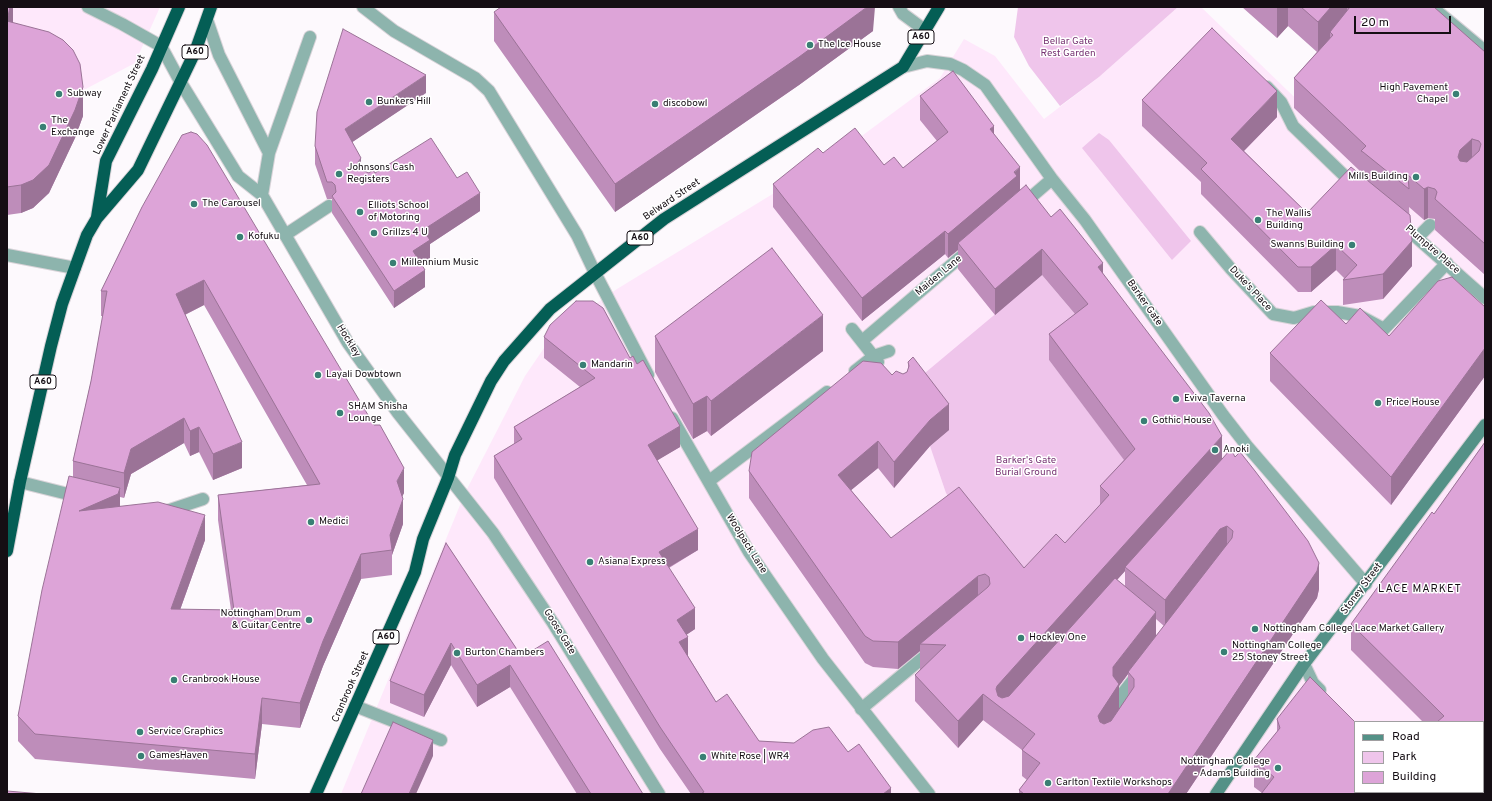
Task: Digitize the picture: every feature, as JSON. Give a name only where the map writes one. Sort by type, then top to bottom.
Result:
[{"type":"highway","name":"Lower Parliament Street","points":[[97,218],[106,161],[152,69],[178,7]]},
{"type":"highway","name":"Lower Parliament Street","points":[[7,551],[20,482],[51,346],[62,304],[75,268],[88,235],[97,218],[138,170],[181,83],[211,7]]},
{"type":"highway","name":"A60","points":[[903,67],[926,31],[939,7]]},
{"type":"highway","name":"Belward Street","points":[[448,478],[455,455],[491,381],[504,361],[550,309],[664,218],[903,67]]},
{"type":"highway","name":"Cranbrook Street","points":[[316,794],[415,572],[423,539],[448,478]]},
{"type":"street","points":[[88,7],[161,46]]},
{"type":"street","points":[[363,7],[394,31],[475,78],[489,91],[577,235],[595,273],[652,382]]},
{"type":"street","points":[[899,7],[903,14],[926,31]]},
{"type":"street","points":[[1432,7],[1485,51]]},
{"type":"street","points":[[207,20],[219,55],[269,153]]},
{"type":"street","points":[[262,195],[269,153],[310,37]]},
{"type":"street","name":"Hockley","points":[[161,46],[181,83],[238,176],[262,195],[348,343],[398,413],[448,478]]},
{"type":"street","name":"Barker Gate","points":[[903,67],[927,61],[950,64],[985,85],[1052,179],[1085,220],[1223,415],[1247,446],[1366,584]]},
{"type":"street","points":[[1260,80],[1281,102],[1293,126],[1361,191]]},
{"type":"street","points":[[1013,213],[1052,179]]},
{"type":"street","points":[[285,235],[329,206]]},
{"type":"street","name":"Plumptre Place","points":[[1388,213],[1418,237],[1485,298]]},
{"type":"street","points":[[1418,237],[1430,225]]},
{"type":"street","name":"Duke's Place","points":[[1200,232],[1231,269],[1273,314],[1294,318],[1314,312],[1337,312],[1360,316],[1384,329],[1447,263]]},
{"type":"street","name":"Maiden Lane","points":[[862,341],[976,243]]},
{"type":"street","points":[[7,254],[75,268]]},
{"type":"street","points":[[852,329],[883,368]]},
{"type":"street","points":[[709,481],[874,356],[889,351]]},
{"type":"street","name":"Woolpack Lane","points":[[667,409],[749,552],[823,660],[929,794]]},
{"type":"street","name":"Stoney Street","points":[[1216,794],[1304,664],[1485,425]]},
{"type":"street","points":[[1237,458],[1247,446]]},
{"type":"street","name":"Goose Gate","points":[[448,478],[493,534],[553,623],[659,794]]},
{"type":"street","points":[[20,482],[90,499]]},
{"type":"street","points":[[152,512],[159,514],[203,499]]},
{"type":"street","points":[[861,709],[941,644]]},
{"type":"street","points":[[1118,723],[1128,710],[1120,698],[1147,661]]},
{"type":"street","points":[[1304,664],[1313,683],[1329,698]]},
{"type":"street","points":[[355,706],[441,740]]},
{"type":"shaded area","points":[[7,7],[160,7],[135,63],[80,92],[7,49]]},
{"type":"shaded area","points":[[1178,7],[1201,7],[1373,173],[1454,247],[1485,212],[1485,794],[341,794],[465,493],[525,376],[544,348],[567,324],[617,289],[771,195],[863,135],[940,78],[964,39],[995,56],[1044,119],[1099,77]]},
{"type":"green space","name":"Bellar Gate Rest Garden","points":[[1018,7],[1178,7],[1099,77],[1060,106],[1029,66],[1014,37]]},
{"type":"green space","points":[[1099,133],[1109,140],[1191,241],[1172,260],[1082,148]]},
{"type":"green space","name":"Barker's Gate Burial Ground","points":[[1042,275],[1074,313],[1098,293],[1049,360],[1135,474],[1001,619],[959,514],[946,493],[930,446],[949,430],[913,383]]},
{"type":"building","points":[[7,7],[10,7],[7,21]]},
{"type":"building","name":"discobowl","points":[[501,7],[867,7],[799,57],[615,184],[494,12]]},
{"type":"building","points":[[1301,7],[1331,7],[1318,22]]},
{"type":"building","points":[[1350,7],[1434,7],[1485,52],[1485,244],[1435,199],[1437,192],[1435,189],[1428,187],[1424,189],[1408,175],[1409,189],[1361,151],[1366,146],[1294,78],[1333,35],[1330,32]],"holes":[[[1472,139],[1479,141],[1481,144],[1479,151],[1467,162],[1460,161],[1458,157],[1460,150]]]},
{"type":"building","name":"The Exchange","points":[[7,21],[49,32],[63,40],[73,50],[80,64],[83,87],[75,110],[49,165],[33,180],[21,185],[7,187]]},
{"type":"building","points":[[1212,28],[1277,91],[1231,139],[1307,213],[1351,167],[1410,215],[1412,241],[1383,274],[1343,280],[1357,265],[1336,245],[1311,267],[1298,267],[1201,169],[1207,163],[1142,100]]},
{"type":"building","points":[[343,29],[426,75],[345,129],[361,158],[358,162],[359,169],[369,173],[373,170],[375,173],[431,138],[457,178],[467,172],[480,193],[423,230],[430,240],[413,251],[425,270],[394,291],[332,196],[336,192],[335,185],[332,182],[327,182],[315,146],[317,112]]},
{"type":"building","points":[[953,71],[994,126],[990,129],[1020,167],[1014,172],[1017,176],[948,234],[945,231],[862,298],[773,184],[818,148],[823,153],[855,128],[884,165],[894,157],[903,168],[948,132],[920,96]]},
{"type":"building","points":[[191,132],[197,134],[207,145],[374,425],[380,425],[404,468],[397,481],[403,499],[390,535],[392,550],[361,554],[323,641],[300,703],[262,698],[255,754],[35,734],[18,716],[42,590],[69,476],[120,488],[118,494],[79,511],[158,502],[205,515],[171,609],[234,610],[218,495],[320,484],[204,280],[176,294],[242,442],[213,454],[199,427],[190,431],[184,418],[131,449],[124,473],[73,461],[91,381],[107,291],[101,291],[142,207],[182,135]]},
{"type":"building","points":[[1026,185],[1051,217],[1060,209],[1103,263],[1098,267],[1209,413],[1222,436],[997,686],[996,689],[998,696],[1002,698],[1009,696],[1115,578],[1156,612],[1113,667],[1113,676],[1119,684],[1098,716],[1100,722],[1104,724],[1111,721],[1134,687],[1134,679],[1128,672],[1232,538],[1233,531],[1227,526],[1220,529],[1165,600],[1125,567],[1231,449],[1235,457],[1240,452],[1255,471],[1308,541],[1319,563],[1317,571],[1168,794],[1024,794],[1019,790],[1040,763],[1022,750],[1035,734],[983,694],[958,721],[915,675],[946,645],[920,644],[988,587],[990,584],[989,577],[985,574],[978,576],[898,642],[873,641],[865,636],[749,471],[752,452],[863,361],[881,363],[892,375],[896,371],[903,374],[907,372],[909,366],[908,362],[913,357],[949,404],[930,420],[894,462],[878,441],[838,475],[891,538],[959,487],[1024,568],[1056,534],[1065,543],[1109,495],[1100,486],[1135,449],[1049,334],[1088,304],[1042,249],[995,289],[958,243]]},
{"type":"building","points":[[772,248],[823,315],[711,401],[707,396],[693,404],[655,336]]},
{"type":"building","name":"Price House","points":[[1452,277],[1485,307],[1485,348],[1391,477],[1270,353],[1321,300],[1346,324],[1360,308],[1389,336],[1438,281]]},
{"type":"building","points":[[576,301],[593,301],[603,308],[630,358],[633,356],[637,364],[643,360],[680,426],[648,445],[698,529],[659,552],[695,608],[677,620],[688,637],[679,642],[716,702],[727,694],[759,741],[794,743],[813,730],[829,727],[848,752],[859,744],[891,788],[883,794],[703,794],[702,793],[704,792],[660,727],[494,456],[522,439],[514,427],[595,378],[544,337],[550,325]]},
{"type":"building","points":[[1485,442],[1485,775],[1484,721],[1438,721],[1444,716],[1351,624],[1432,512],[1434,514]]},
{"type":"building","points":[[446,543],[522,657],[548,641],[643,794],[591,794],[510,665],[477,685],[451,643],[424,695],[390,681]]},
{"type":"building","points":[[1310,677],[1354,721],[1354,793],[1427,794],[1261,794],[1274,777],[1254,760],[1280,728],[1277,719]]},
{"type":"building","points":[[393,722],[433,740],[409,794],[361,794]]},
{"type":"building","points":[[1485,778],[1485,794],[1470,794],[1484,793]]},
{"type":"building","points":[[7,791],[42,794],[7,794]]},
{"type":"place","name":"The Ice House","points":[[810,45]]},
{"type":"place","name":"Subway","points":[[59,94]]},
{"type":"place","name":"High Pavement Chapel","points":[[1456,94]]},
{"type":"place","name":"Bunkers Hill","points":[[369,102]]},
{"type":"place","name":"discobowl","points":[[655,104]]},
{"type":"place","name":"The Exchange","points":[[43,127]]},
{"type":"place","name":"Johnsons Cash Registers","points":[[339,174]]},
{"type":"place","name":"Mills Building","points":[[1416,177]]},
{"type":"place","name":"The Carousel","points":[[194,204]]},
{"type":"place","name":"Elliots School of Motoring","points":[[360,212]]},
{"type":"place","name":"The Wallis Building","points":[[1258,220]]},
{"type":"place","name":"Grillzs 4 U","points":[[374,233]]},
{"type":"place","name":"Kofuku","points":[[240,237]]},
{"type":"place","name":"Swanns Building","points":[[1352,245]]},
{"type":"place","name":"Millennium Music","points":[[393,263]]},
{"type":"place","name":"Mandarin","points":[[583,365]]},
{"type":"place","name":"Layali Dowbtown","points":[[318,375]]},
{"type":"place","name":"Eviva Taverna","points":[[1176,399]]},
{"type":"place","name":"Price House","points":[[1378,403]]},
{"type":"place","name":"SHAM Shisha Lounge","points":[[340,413]]},
{"type":"place","name":"Gothic House","points":[[1144,421]]},
{"type":"place","name":"Anoki","points":[[1215,450]]},
{"type":"place","name":"Medici","points":[[311,522]]},
{"type":"place","name":"Asiana Express","points":[[590,562]]},
{"type":"place","name":"Nottingham Drum & Guitar Centre","points":[[309,620]]},
{"type":"place","name":"Nottingham College Lace Market Gallery","points":[[1255,629]]},
{"type":"place","name":"Hockley One","points":[[1021,638]]},
{"type":"place","name":"Nottingham College 25 Stoney Street","points":[[1224,652]]},
{"type":"place","name":"Burton Chambers","points":[[457,653]]},
{"type":"place","name":"Cranbrook House","points":[[174,680]]},
{"type":"place","name":"Service Graphics","points":[[140,732]]},
{"type":"place","name":"GamesHaven","points":[[141,756]]},
{"type":"place","name":"White Rose | WR4","points":[[703,757]]},
{"type":"place","name":"Nottingham College - Adams Building","points":[[1278,768]]},
{"type":"place","name":"Carlton Textile Workshops","points":[[1048,783]]},
{"type":"district","name":"LACE MARKET","points":[[1420,590]]}]
